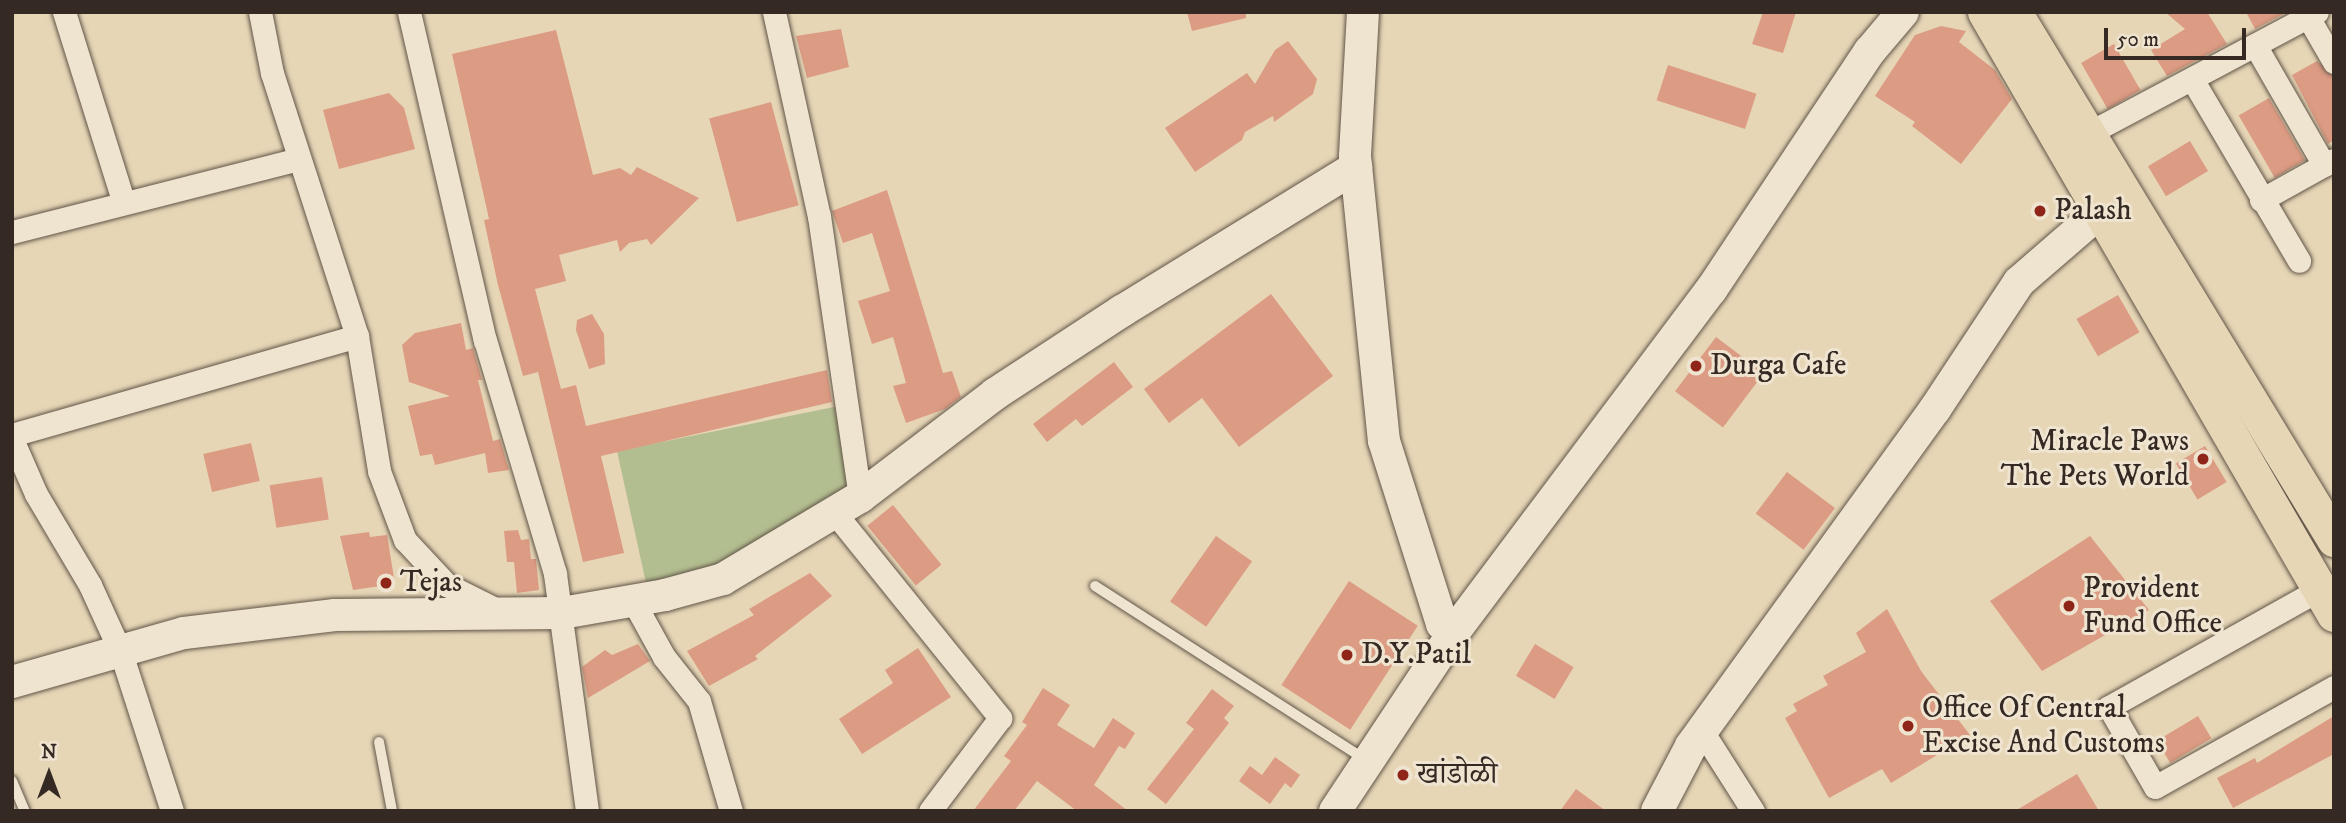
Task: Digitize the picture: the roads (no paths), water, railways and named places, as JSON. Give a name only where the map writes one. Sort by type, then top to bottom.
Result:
[{"type":"main road","points":[[1985,12],[2327,602]]},
{"type":"main road","points":[[2014,12],[2334,539]]},
{"type":"street","points":[[64,12],[124,203]]},
{"type":"street","points":[[260,12],[272,73],[357,336],[379,471],[405,540],[447,585],[502,612]]},
{"type":"street","points":[[409,12],[485,340],[555,574],[587,811]]},
{"type":"street","points":[[774,12],[819,216],[847,504],[1000,718],[930,811]]},
{"type":"street","points":[[1363,12],[1356,167],[1385,442],[1448,628]]},
{"type":"street","points":[[1335,811],[1448,628],[1700,276],[1878,12]]},
{"type":"street","points":[[1316,811],[1355,752],[1448,628],[1712,290],[1870,51],[1903,12]]},
{"type":"street","points":[[2089,133],[2313,15],[2334,62]]},
{"type":"street","points":[[2255,45],[2329,163],[2261,200]]},
{"type":"street","points":[[2192,79],[2299,261]]},
{"type":"street","points":[[12,232],[298,159]]},
{"type":"street","points":[[12,682],[184,633],[335,615],[562,613],[632,598],[665,595],[723,579],[847,504],[1012,383],[1356,167]]},
{"type":"street","points":[[1657,811],[1702,731],[1935,409],[2019,282],[2102,210]]},
{"type":"street","points":[[172,811],[121,653],[90,585],[36,494],[12,437],[357,336]]},
{"type":"street","points":[[632,598],[664,657],[699,701],[731,811]]},
{"type":"street","points":[[2327,602],[2109,707],[2155,787],[2334,687]]},
{"type":"street","points":[[1702,731],[1753,811]]},
{"type":"lane","points":[[1095,586],[1355,752]]},
{"type":"lane","points":[[379,742],[392,811]]},
{"type":"lane","points":[[12,781],[25,811]]},
{"type":"place","name":"Palash","points":[[2040,211]]},
{"type":"place","name":"Durga Cafe","points":[[1696,366]]},
{"type":"place","name":"Miracle Paws The Pets World","points":[[2203,459]]},
{"type":"place","name":"Tejas","points":[[386,583]]},
{"type":"place","name":"Provident Fund Office","points":[[2069,606]]},
{"type":"place","name":"D.Y.Patil","points":[[1347,655]]},
{"type":"place","name":"Office Of Central Excise And Customs","points":[[1908,726]]},
{"type":"place","name":"खांडोळी","points":[[1403,775]]}]
